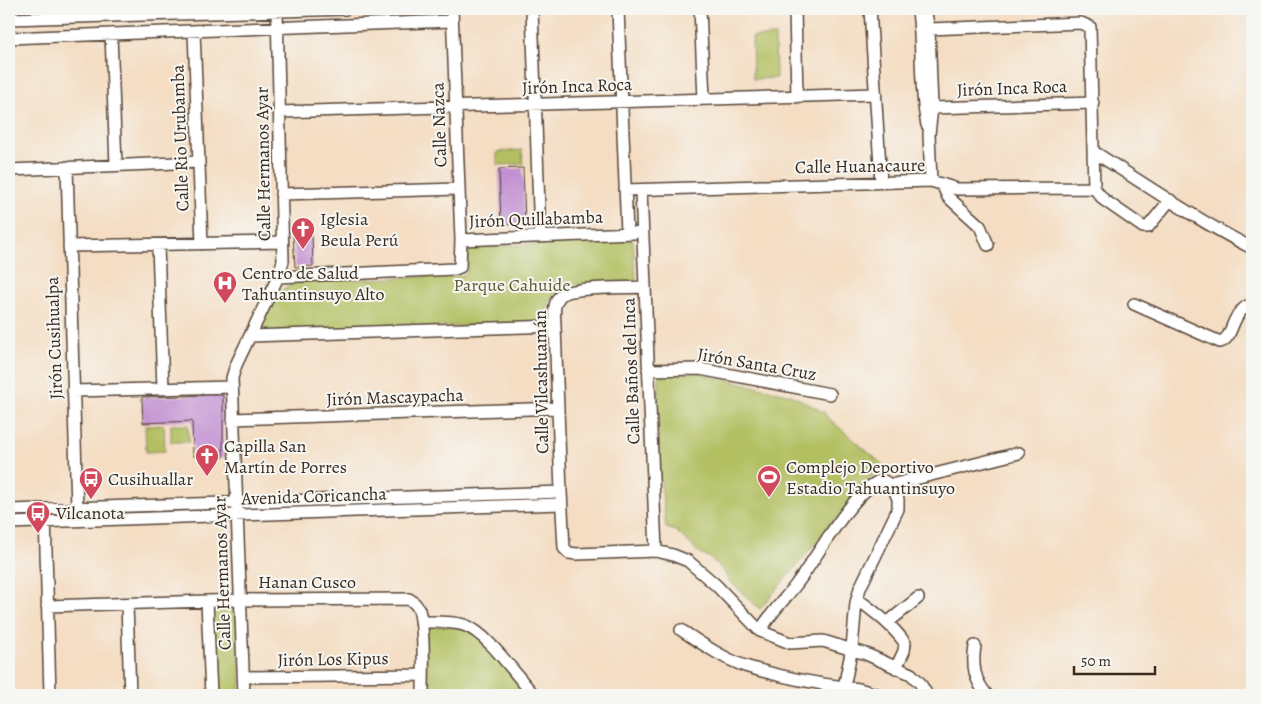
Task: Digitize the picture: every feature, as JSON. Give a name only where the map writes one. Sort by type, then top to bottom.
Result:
[{"type":"street","points":[[9,19],[346,9]]},
{"type":"street","name":"Calle Nazca","points":[[452,9],[461,240]]},
{"type":"street","points":[[532,9],[540,237]]},
{"type":"street","points":[[618,9],[627,233]]},
{"type":"street","points":[[700,9],[704,99]]},
{"type":"street","points":[[795,9],[797,96]]},
{"type":"street","points":[[870,9],[881,182]]},
{"type":"street","points":[[918,9],[923,108],[937,182],[948,197],[980,226],[988,245]]},
{"type":"street","points":[[925,9],[928,29],[932,108],[929,134]]},
{"type":"street","name":"Calle Hermanos Ayar","points":[[244,695],[232,387],[233,372],[278,277],[283,261],[277,11]]},
{"type":"street","points":[[9,38],[452,21]]},
{"type":"street","points":[[928,29],[1081,23],[1090,27],[1094,188],[1104,200],[1143,228],[1148,227],[1170,200]]},
{"type":"street","name":"Calle Rio Urubamba","points":[[194,31],[202,244]]},
{"type":"street","points":[[111,34],[116,165]]},
{"type":"street","name":"Jirón Inca Roca","points":[[279,112],[876,94]]},
{"type":"street","name":"Jirón Inca Roca","points":[[932,108],[1093,103]]},
{"type":"street","points":[[1094,152],[1229,236],[1252,248]]},
{"type":"street","points":[[9,170],[199,162]]},
{"type":"street","name":"Jirón Cusihualpa","points":[[67,167],[77,508]]},
{"type":"street","name":"Calle Huanacaure","points":[[625,190],[881,182],[937,182],[957,189],[1094,188]]},
{"type":"street","points":[[281,194],[459,189]]},
{"type":"street","name":"Calle Baños del Inca","points":[[641,190],[656,551]]},
{"type":"street","name":"Jirón Quillabamba","points":[[278,277],[455,269],[460,266],[461,240],[643,232]]},
{"type":"street","points":[[69,246],[282,242]]},
{"type":"street","points":[[158,245],[163,389]]},
{"type":"street","name":"Calle Vilcashuamán","points":[[645,287],[571,290],[565,292],[556,301],[555,326],[561,504],[563,542],[564,548],[569,553],[656,551]]},
{"type":"street","points":[[1134,304],[1220,342],[1227,338],[1238,312],[1245,306],[1252,304]]},
{"type":"street","points":[[250,336],[555,326]]},
{"type":"street","name":"Jirón Santa Cruz","points":[[648,370],[700,369],[830,394]]},
{"type":"street","points":[[73,391],[232,387]]},
{"type":"street","name":"Jirón Mascaypacha","points":[[233,419],[558,408]]},
{"type":"street","points":[[891,485],[1020,453]]},
{"type":"street","points":[[760,631],[770,614],[796,585],[850,508],[874,483],[882,480],[891,485],[896,494],[898,509],[867,571],[857,599],[852,648],[844,687]]},
{"type":"street","name":"Avenida Coricancha","points":[[9,510],[561,492]]},
{"type":"street","name":"Avenida Coricancha","points":[[9,523],[561,504]]},
{"type":"street","points":[[45,509],[50,695]]},
{"type":"street","points":[[656,551],[688,561],[716,585],[760,631],[790,643],[823,641],[852,648],[916,678],[927,695]]},
{"type":"street","points":[[887,623],[918,598]]},
{"type":"street","name":"Hanan Cusco","points":[[47,606],[240,600],[409,599],[419,609],[421,622]]},
{"type":"street","points":[[857,599],[887,623],[905,643],[904,651],[896,668]]},
{"type":"street","points":[[206,601],[211,695]]},
{"type":"street","points":[[128,604],[130,695]]},
{"type":"street","points":[[423,695],[421,622],[462,624],[476,631],[493,647],[534,695]]},
{"type":"street","points":[[681,630],[712,650],[744,666],[808,682],[859,689],[879,695]]},
{"type":"street","points":[[975,646],[974,670],[981,693]]},
{"type":"street","name":"Jirón Los Kipus","points":[[244,678],[423,675]]},
{"type":"green space","points":[[775,36],[776,78],[753,79],[752,37]]},
{"type":"green space","points":[[522,150],[523,164],[497,165],[497,152]]},
{"type":"green space","name":"Parque Cahuide","points":[[633,240],[636,281],[566,285],[550,300],[549,306],[536,324],[266,331],[261,324],[265,311],[273,299],[283,289],[295,282],[464,275],[467,272],[467,253],[474,247]]},
{"type":"green space","name":"Complejo Deportivo Estadio Tahuantinsuyo","points":[[699,373],[792,395],[825,413],[826,416],[882,464],[760,609],[727,579],[725,573],[709,557],[702,555],[676,531],[666,528],[658,456],[659,374]]},
{"type":"green space","points":[[164,425],[165,451],[146,452],[145,426]]},
{"type":"green space","points":[[171,425],[188,425],[189,442],[171,442]]},
{"type":"green space","points":[[237,604],[241,695],[214,695],[210,605]]},
{"type":"green space","points":[[425,625],[465,628],[473,632],[520,685],[514,695],[427,695]]},
{"type":"building","points":[[523,168],[525,224],[501,225],[499,169]]},
{"type":"building","name":"Iglesia Beula Perú","points":[[312,235],[313,266],[295,267],[293,236]]},
{"type":"building","points":[[223,395],[223,458],[201,459],[201,456],[193,456],[192,421],[143,423],[142,397]]},
{"type":"place","name":"Iglesia Beula Perú","points":[[303,250]]},
{"type":"place","name":"Centro de Salud Tahuantinsuyo Alto","points":[[225,304]]},
{"type":"place","name":"Capilla San Martín de Porres","points":[[207,477]]},
{"type":"place","name":"Complejo Deportivo Estadio Tahuantinsuyo","points":[[769,498]]},
{"type":"place","name":"Cusihuallar","points":[[91,500]]},
{"type":"place","name":"Vilcanota","points":[[38,534]]}]
